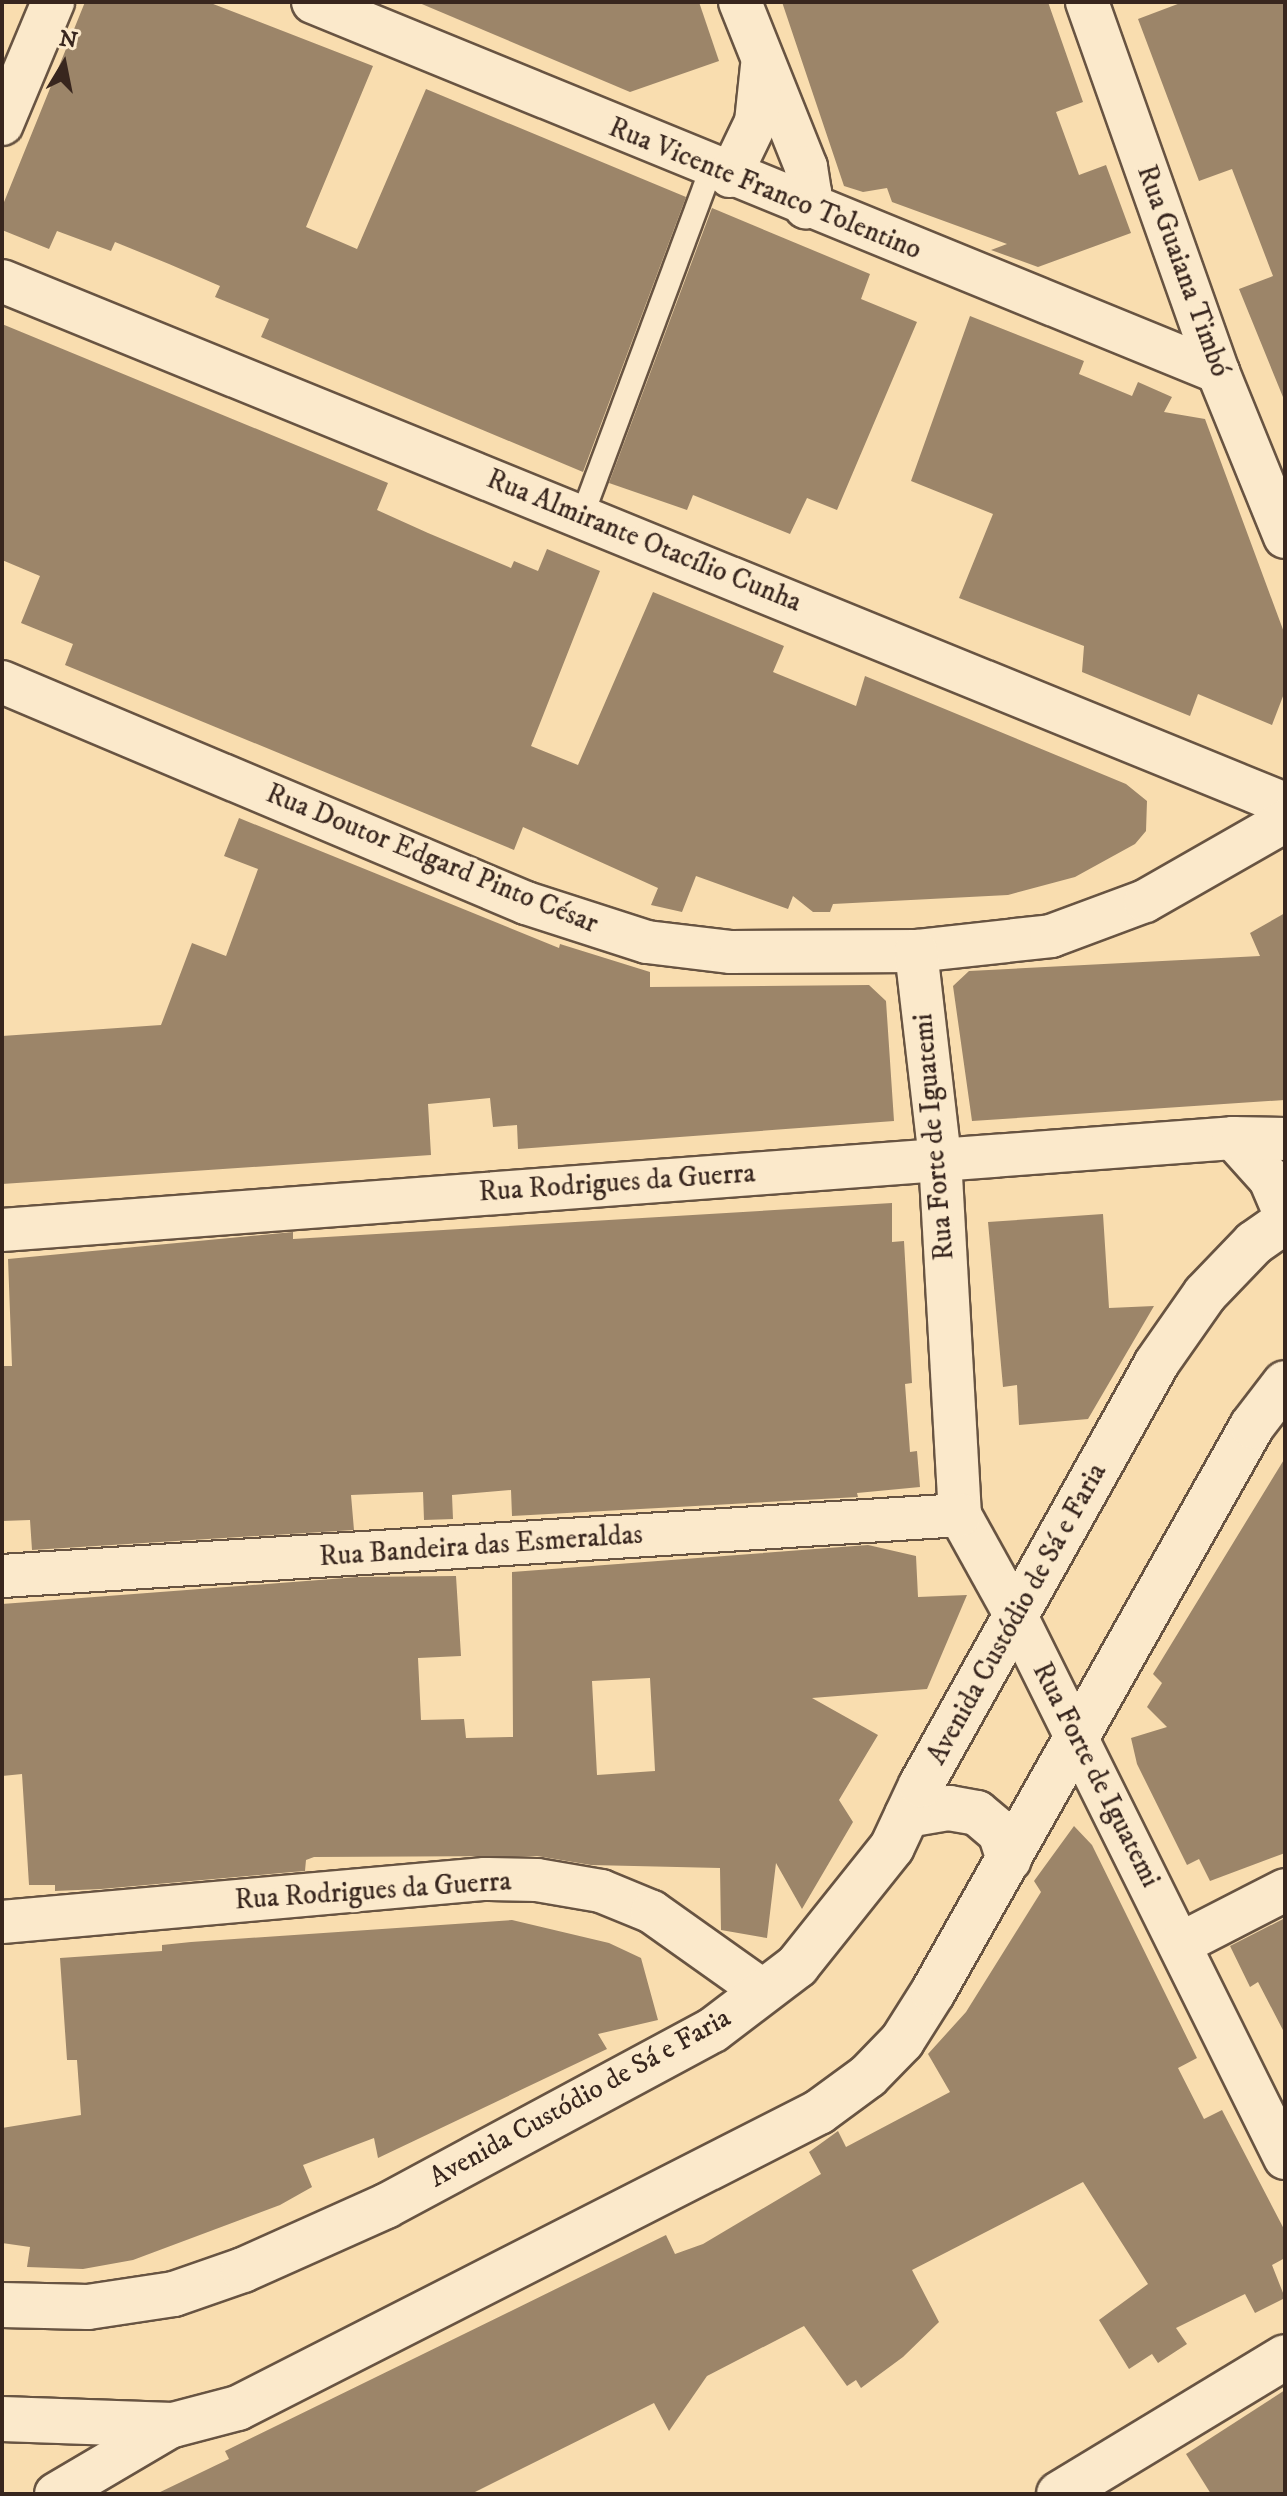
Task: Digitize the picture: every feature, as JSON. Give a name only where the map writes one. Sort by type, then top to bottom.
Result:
[{"type":"street","points":[[2,124],[53,2]]},
{"type":"street","name":"Rua Vicente Franco Tolentino","points":[[313,2],[368,14],[721,172],[1218,372]]},
{"type":"street","points":[[740,2],[762,65],[810,180],[806,207]]},
{"type":"street","name":"Rua Guaiana Timbó","points":[[1087,2],[1218,372],[1285,537]]},
{"type":"street","points":[[721,172],[756,122],[762,65]]},
{"type":"street","name":"Rua Almirante Otacílio Cunha","points":[[2,281],[1285,804]]},
{"type":"street","name":"Rua Doutor Edgard Pinto César","points":[[2,682],[526,903],[647,942],[731,952],[916,951],[1051,936],[1145,901],[1285,821]]},
{"type":"street","name":"Rua Forte de Iguatemi","points":[[916,951],[940,1158],[960,1515],[1017,1618],[1285,2158]]},
{"type":"street","points":[[1233,1138],[1270,1179],[1285,1215]]},
{"type":"street","name":"Rua Rodrigues da Guerra","points":[[2,1230],[940,1158],[1233,1138],[1285,1139]]},
{"type":"street","name":"Avenida Custódio de Sá e Faria","points":[[2,2305],[88,2307],[174,2294],[243,2270],[386,2206],[699,2038],[797,1966],[841,1917],[892,1847],[1156,1364],[1205,1294],[1254,1243],[1285,1221]]},
{"type":"street","points":[[56,2494],[173,2425],[238,2408],[307,2377],[819,2112],[868,2076],[902,2041],[1078,1741],[1252,1426],[1285,1383]]},
{"type":"street","name":"Rua Bandeira das Esmeraldas","points":[[2,1576],[960,1515]]},
{"type":"street","points":[[907,1815],[949,1808],[977,1813],[1000,1832],[1009,1860]]},
{"type":"street","name":"Rua Rodrigues da Guerra","points":[[2,1922],[485,1879],[537,1880],[601,1891],[652,1912],[763,1991]]},
{"type":"street","points":[[1180,1944],[1285,1890]]},
{"type":"street","points":[[1059,2494],[1285,2357]]},
{"type":"street","points":[[2,2419],[173,2425]]},
{"type":"lane","points":[[582,516],[721,172]]},
{"type":"building","points":[[85,2],[208,2],[373,66],[306,227],[357,249],[426,89],[686,197],[583,472],[261,337],[269,319],[215,297],[220,286],[169,264],[115,242],[111,251],[57,231],[49,249],[2,230],[2,207]]},
{"type":"building","points":[[417,2],[699,2],[719,61],[630,92]]},
{"type":"building","points":[[782,2],[1048,2],[1083,102],[1056,112],[1079,175],[1106,165],[1131,233],[1038,267],[991,250],[1007,244],[892,202],[887,188],[863,192],[844,186]]},
{"type":"building","points":[[1183,2],[1285,2],[1285,402],[1239,289],[1273,276],[1232,169],[1199,181],[1138,19]]},
{"type":"building","points":[[712,208],[870,274],[861,299],[917,322],[837,510],[807,498],[790,534],[693,495],[687,510],[609,483]]},
{"type":"building","points":[[970,316],[1084,361],[1079,374],[1132,396],[1138,382],[1172,397],[1164,412],[1205,419],[1285,635],[1285,691],[1272,725],[1198,694],[1190,716],[1082,672],[1084,646],[959,598],[993,514],[911,481]]},
{"type":"building","points":[[2,324],[388,483],[377,510],[511,568],[514,561],[538,571],[547,549],[600,571],[531,746],[578,765],[653,592],[784,646],[773,672],[856,706],[865,676],[1126,784],[1147,801],[1146,831],[1135,844],[1075,877],[1008,895],[833,904],[830,912],[813,912],[793,896],[788,909],[696,876],[682,912],[651,905],[658,888],[523,827],[514,850],[65,665],[73,644],[21,623],[40,576],[2,560]]},
{"type":"building","points":[[239,818],[559,948],[560,944],[650,972],[650,987],[869,985],[886,1001],[894,1121],[518,1149],[517,1125],[493,1127],[490,1098],[428,1104],[431,1155],[2,1184],[2,1036],[161,1025],[192,943],[226,956],[258,869],[224,856]]},
{"type":"building","points":[[1285,913],[1285,1100],[972,1121],[953,986],[969,971],[1260,956],[1250,933]]},
{"type":"building","points":[[892,1203],[892,1242],[904,1241],[912,1383],[905,1384],[910,1452],[917,1451],[920,1487],[857,1493],[858,1497],[512,1516],[511,1490],[452,1495],[453,1519],[424,1520],[423,1492],[351,1495],[354,1530],[32,1550],[30,1520],[2,1521],[2,1366],[12,1366],[8,1259],[293,1232],[293,1239]]},
{"type":"building","points":[[1103,1214],[1109,1308],[1154,1306],[1088,1419],[1019,1425],[1017,1385],[1003,1387],[988,1222]]},
{"type":"building","points":[[1285,1458],[1285,1853],[1210,1881],[1199,1859],[1187,1865],[1137,1764],[1131,1738],[1167,1727],[1147,1707],[1162,1683],[1153,1674]]},
{"type":"building","points":[[868,1545],[916,1556],[918,1597],[967,1595],[927,1689],[812,1698],[878,1735],[839,1800],[853,1822],[802,1909],[776,1863],[767,1938],[721,1930],[720,1868],[591,1865],[537,1856],[314,1857],[306,1860],[305,1871],[101,1889],[55,1891],[55,1885],[29,1885],[22,1774],[2,1776],[2,1604],[358,1577],[456,1576],[461,1656],[418,1658],[421,1720],[464,1719],[466,1738],[513,1737],[512,1572]],"holes":[[[650,1678],[655,1771],[597,1775],[592,1681]]]},
{"type":"building","points":[[1074,1826],[1092,1845],[1197,2058],[1178,2068],[1204,2119],[1222,2110],[1285,2231],[1285,2258],[1272,2265],[1285,2298],[1255,2313],[1245,2294],[1176,2328],[1187,2344],[1158,2363],[1152,2354],[1129,2369],[1099,2320],[1148,2284],[1083,2182],[912,2270],[939,2322],[903,2357],[861,2388],[856,2380],[847,2386],[804,2326],[707,2376],[669,2431],[654,2403],[471,2494],[156,2494],[229,2459],[225,2451],[666,2235],[675,2254],[703,2244],[821,2174],[809,2152],[838,2131],[846,2147],[950,2092],[928,2054],[966,2012],[1041,1892],[1034,1881]]},
{"type":"building","points":[[1285,1918],[1285,2034],[1258,1982],[1250,1987],[1230,1946]]},
{"type":"building","points":[[512,1920],[609,1943],[641,1958],[658,2020],[598,2034],[607,2049],[378,2158],[374,2138],[303,2165],[312,2187],[280,2205],[133,2260],[83,2269],[27,2267],[30,2247],[2,2243],[2,2128],[81,2115],[77,2060],[67,2060],[60,1958],[162,1951],[162,1945],[191,1942]]},
{"type":"building","points":[[1285,2390],[1285,2494],[1211,2494],[1186,2454]]}]
